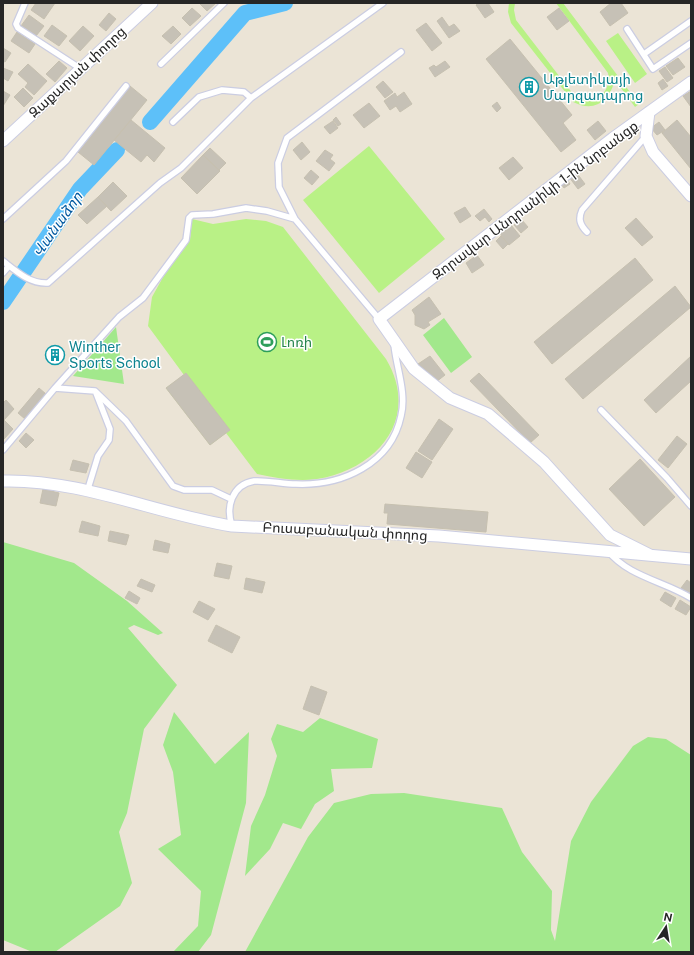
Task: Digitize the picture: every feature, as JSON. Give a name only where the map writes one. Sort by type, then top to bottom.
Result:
[{"type":"street","name":"Զաքարյան փողոց","points":[[3,141],[152,3]]},
{"type":"street","name":"Զորավար Անդրանիկի 1-ին նրբանցք","points":[[379,319],[691,82]]},
{"type":"street","points":[[650,112],[646,136],[653,152],[691,196]]},
{"type":"street","points":[[379,319],[414,369],[450,398],[488,414],[544,462],[610,535],[650,555]]},
{"type":"street","name":"Բուսաբանական փողոց","points":[[3,481],[44,484],[87,492],[201,521],[232,526],[439,536],[691,558]]},
{"type":"lane","points":[[25,3],[16,24],[18,28],[81,68]]},
{"type":"lane","points":[[161,64],[224,3]]},
{"type":"lane","points":[[3,261],[27,279],[38,283],[48,283],[160,183],[181,168],[251,98],[384,3]]},
{"type":"lane","points":[[644,54],[691,21]]},
{"type":"lane","points":[[627,29],[653,69],[691,43]]},
{"type":"lane","points":[[379,319],[295,219],[279,187],[278,163],[287,138],[401,52]]},
{"type":"lane","points":[[3,219],[66,161],[126,86]]},
{"type":"lane","points":[[173,122],[199,97],[222,90],[244,92],[251,98]]},
{"type":"lane","points":[[586,232],[582,227],[579,217],[582,210],[646,136]]},
{"type":"lane","points":[[3,450],[55,388],[119,317],[143,298],[186,240],[189,218],[192,215],[213,214],[246,208],[267,211],[295,219]]},
{"type":"lane","points":[[3,273],[8,266]]},
{"type":"lane","points":[[232,526],[228,516],[231,499],[243,485],[254,481],[297,484],[317,483],[352,474],[371,464],[385,452],[397,432],[402,415],[403,398],[394,340]]},
{"type":"lane","points":[[55,388],[95,391],[126,420],[173,486],[184,490],[212,490],[231,499]]},
{"type":"lane","points":[[87,492],[98,456],[109,440],[110,429],[95,391]]},
{"type":"lane","points":[[602,410],[667,478],[691,506]]},
{"type":"lane","points":[[608,551],[624,568],[674,588],[691,598]]},
{"type":"green space","points":[[509,3],[515,3],[514,10],[516,20],[573,94],[587,99],[599,97],[607,88],[608,73],[556,3],[563,3],[639,104],[635,107],[615,80],[609,94],[600,103],[588,106],[573,102],[511,23],[508,12]]},
{"type":"green space","points":[[618,33],[647,74],[635,83],[606,41]]},
{"type":"green space","points":[[369,146],[445,239],[379,293],[303,200]]},
{"type":"green space","name":"Լոռի","points":[[192,219],[213,224],[246,219],[266,221],[283,227],[386,359],[396,381],[399,401],[396,420],[388,437],[375,452],[358,464],[339,473],[317,479],[302,480],[257,474],[226,433],[210,445],[166,388],[184,375],[148,326],[152,297],[172,261],[190,240]]},
{"type":"green space","points":[[444,318],[472,357],[451,373],[423,335]]},
{"type":"green space","points":[[116,327],[124,384],[73,376]]},
{"type":"green space","points":[[3,542],[74,563],[127,601],[163,633],[158,635],[134,625],[128,628],[177,685],[144,729],[127,813],[119,832],[132,883],[120,906],[55,952],[30,951],[3,940]]},
{"type":"green space","points":[[174,712],[215,764],[249,732],[246,803],[211,935],[198,952],[173,952],[198,926],[201,891],[158,849],[181,835],[173,772],[163,745]]},
{"type":"green space","points":[[320,718],[378,739],[372,768],[331,769],[334,791],[315,804],[301,829],[283,823],[270,849],[245,876],[251,826],[265,795],[277,756],[271,739],[277,724],[303,732]]},
{"type":"green space","points":[[648,737],[666,739],[691,755],[691,952],[245,952],[308,837],[334,803],[371,794],[404,793],[502,808],[522,852],[552,891],[551,930],[555,941],[571,841],[591,802],[633,746]]},
{"type":"building","points":[[36,3],[55,3],[44,19],[31,10]]},
{"type":"building","points":[[199,3],[216,3],[207,11]]},
{"type":"building","points":[[479,3],[488,3],[494,12],[485,18],[476,5]]},
{"type":"building","points":[[611,3],[621,3],[628,13],[610,26],[600,12]]},
{"type":"building","points":[[192,8],[201,16],[190,26],[182,18]]},
{"type":"building","points":[[559,8],[569,21],[557,30],[547,17]]},
{"type":"building","points":[[109,13],[116,19],[106,31],[99,25]]},
{"type":"building","points":[[29,15],[44,26],[36,36],[21,26]]},
{"type":"building","points":[[442,17],[449,27],[454,24],[460,31],[449,38],[437,21]]},
{"type":"building","points":[[426,23],[442,43],[432,51],[416,30]]},
{"type":"building","points":[[52,25],[67,36],[59,46],[44,36]]},
{"type":"building","points":[[83,26],[94,36],[80,51],[69,41]]},
{"type":"building","points":[[173,26],[181,34],[171,44],[162,36]]},
{"type":"building","points":[[17,32],[35,44],[29,53],[11,41]]},
{"type":"building","name":"Աթլետիկայի Մարզադպրոց","points":[[510,39],[572,115],[563,123],[576,140],[561,152],[486,59]]},
{"type":"building","points":[[3,48],[11,53],[5,62],[3,61]]},
{"type":"building","points":[[678,58],[685,67],[673,75],[666,66]]},
{"type":"building","points":[[59,61],[67,68],[55,82],[46,74]]},
{"type":"building","points":[[445,61],[450,67],[435,77],[429,68],[434,65],[436,67]]},
{"type":"building","points":[[28,64],[47,81],[34,95],[25,87],[28,83],[18,74]]},
{"type":"building","points":[[665,67],[673,78],[667,82],[659,71]]},
{"type":"building","points":[[3,68],[13,72],[8,81],[3,78]]},
{"type":"building","points":[[663,79],[668,86],[662,90],[658,83]]},
{"type":"building","points":[[383,81],[393,92],[385,98],[376,87]]},
{"type":"building","points":[[130,86],[147,100],[94,165],[78,152]]},
{"type":"building","points":[[23,88],[33,98],[24,107],[14,97]]},
{"type":"building","points":[[3,91],[10,95],[3,106]]},
{"type":"building","points":[[691,91],[691,107],[683,96]]},
{"type":"building","points":[[404,92],[412,104],[400,112],[396,106],[390,110],[384,101],[395,93],[397,97]]},
{"type":"building","points":[[497,102],[501,108],[497,112],[492,106]]},
{"type":"building","points":[[369,103],[380,116],[364,128],[353,115]]},
{"type":"building","points":[[336,117],[341,124],[338,126],[333,120]]},
{"type":"building","points":[[131,120],[165,148],[154,162],[147,155],[141,162],[114,140]]},
{"type":"building","points":[[677,120],[691,137],[691,169],[662,133]]},
{"type":"building","points":[[333,121],[338,128],[330,134],[324,127]]},
{"type":"building","points":[[598,121],[606,131],[595,140],[587,130]]},
{"type":"building","points":[[659,122],[665,130],[657,135],[651,128]]},
{"type":"building","points":[[302,142],[310,152],[301,160],[293,150]]},
{"type":"building","points":[[210,148],[226,163],[219,170],[203,155]]},
{"type":"building","points":[[325,150],[333,155],[330,159],[335,163],[329,171],[316,161]]},
{"type":"building","points":[[203,155],[220,171],[197,194],[181,178]]},
{"type":"building","points":[[513,157],[523,168],[509,180],[499,168]]},
{"type":"building","points":[[311,170],[319,177],[312,185],[304,178]]},
{"type":"building","points":[[576,172],[585,184],[578,189],[569,177]]},
{"type":"building","points":[[567,179],[570,184],[564,188],[561,184]]},
{"type":"building","points":[[113,182],[127,196],[111,211],[98,197]]},
{"type":"building","points":[[98,197],[107,206],[87,224],[78,215]]},
{"type":"building","points":[[465,207],[471,216],[460,223],[454,213]]},
{"type":"building","points":[[484,209],[492,219],[489,222],[485,217],[480,221],[475,216]]},
{"type":"building","points":[[636,218],[653,237],[642,246],[625,228]]},
{"type":"building","points":[[521,219],[528,227],[521,233],[514,225]]},
{"type":"building","points":[[511,225],[520,236],[509,245],[500,234]]},
{"type":"building","points":[[501,236],[508,244],[503,249],[496,241]]},
{"type":"building","points":[[477,255],[484,265],[472,273],[466,263]]},
{"type":"building","points":[[635,258],[653,280],[552,364],[534,342]]},
{"type":"building","points":[[675,286],[691,307],[583,399],[565,379]]},
{"type":"building","points":[[429,297],[441,314],[428,322],[430,325],[424,329],[415,325],[415,315],[412,310]]},
{"type":"building","name":"Winther Sports School","points":[[58,346],[65,352],[53,365],[46,358]]},
{"type":"building","points":[[430,356],[445,375],[436,382],[418,364]]},
{"type":"building","points":[[691,356],[691,381],[656,413],[644,400]]},
{"type":"building","points":[[186,373],[230,430],[210,445],[166,388]]},
{"type":"building","points":[[479,373],[539,435],[530,443],[470,381]]},
{"type":"building","points":[[39,388],[46,394],[25,419],[18,413]]},
{"type":"building","points":[[6,400],[14,409],[4,420],[13,429],[4,439],[3,403]]},
{"type":"building","points":[[439,419],[453,429],[432,460],[418,451]]},
{"type":"building","points":[[26,433],[34,440],[26,448],[19,441]]},
{"type":"building","points":[[677,436],[687,444],[668,468],[658,460]]},
{"type":"building","points":[[416,452],[432,462],[422,478],[406,468]]},
{"type":"building","points":[[640,459],[675,497],[644,526],[609,489]]},
{"type":"building","points":[[73,460],[89,464],[86,473],[70,470]]},
{"type":"building","points":[[43,489],[59,493],[56,506],[40,503]]},
{"type":"building","points":[[385,504],[488,512],[486,532],[387,524],[388,513],[384,513]]},
{"type":"building","points":[[82,521],[100,526],[98,536],[79,532]]},
{"type":"building","points":[[110,531],[129,535],[126,545],[108,541]]},
{"type":"building","points":[[155,540],[170,544],[168,553],[153,550]]},
{"type":"building","points":[[217,563],[232,566],[229,579],[214,576]]},
{"type":"building","points":[[246,578],[265,582],[262,593],[244,589]]},
{"type":"building","points":[[141,579],[155,585],[152,592],[137,586]]},
{"type":"building","points":[[687,580],[691,583],[691,595],[681,588]]},
{"type":"building","points":[[129,591],[140,598],[137,604],[125,598]]},
{"type":"building","points":[[665,592],[676,598],[671,607],[660,600]]},
{"type":"building","points":[[680,600],[691,607],[686,615],[675,609]]},
{"type":"building","points":[[199,601],[215,609],[208,620],[193,612]]},
{"type":"building","points":[[216,625],[240,637],[232,653],[208,641]]},
{"type":"building","points":[[311,686],[327,692],[319,715],[303,709]]},
{"type":"waterway","name":"Վանաձոր","points":[[150,122],[245,13],[285,3]]},
{"type":"waterway","name":"Վանաձոր","points":[[3,302],[80,189],[117,150]]},
{"type":"place","name":"Աթլետիկայի Մարզադպրոց","points":[[529,87]]},
{"type":"place","name":"Լոռի","points":[[267,342]]},
{"type":"place","name":"Winther Sports School","points":[[55,355]]}]
